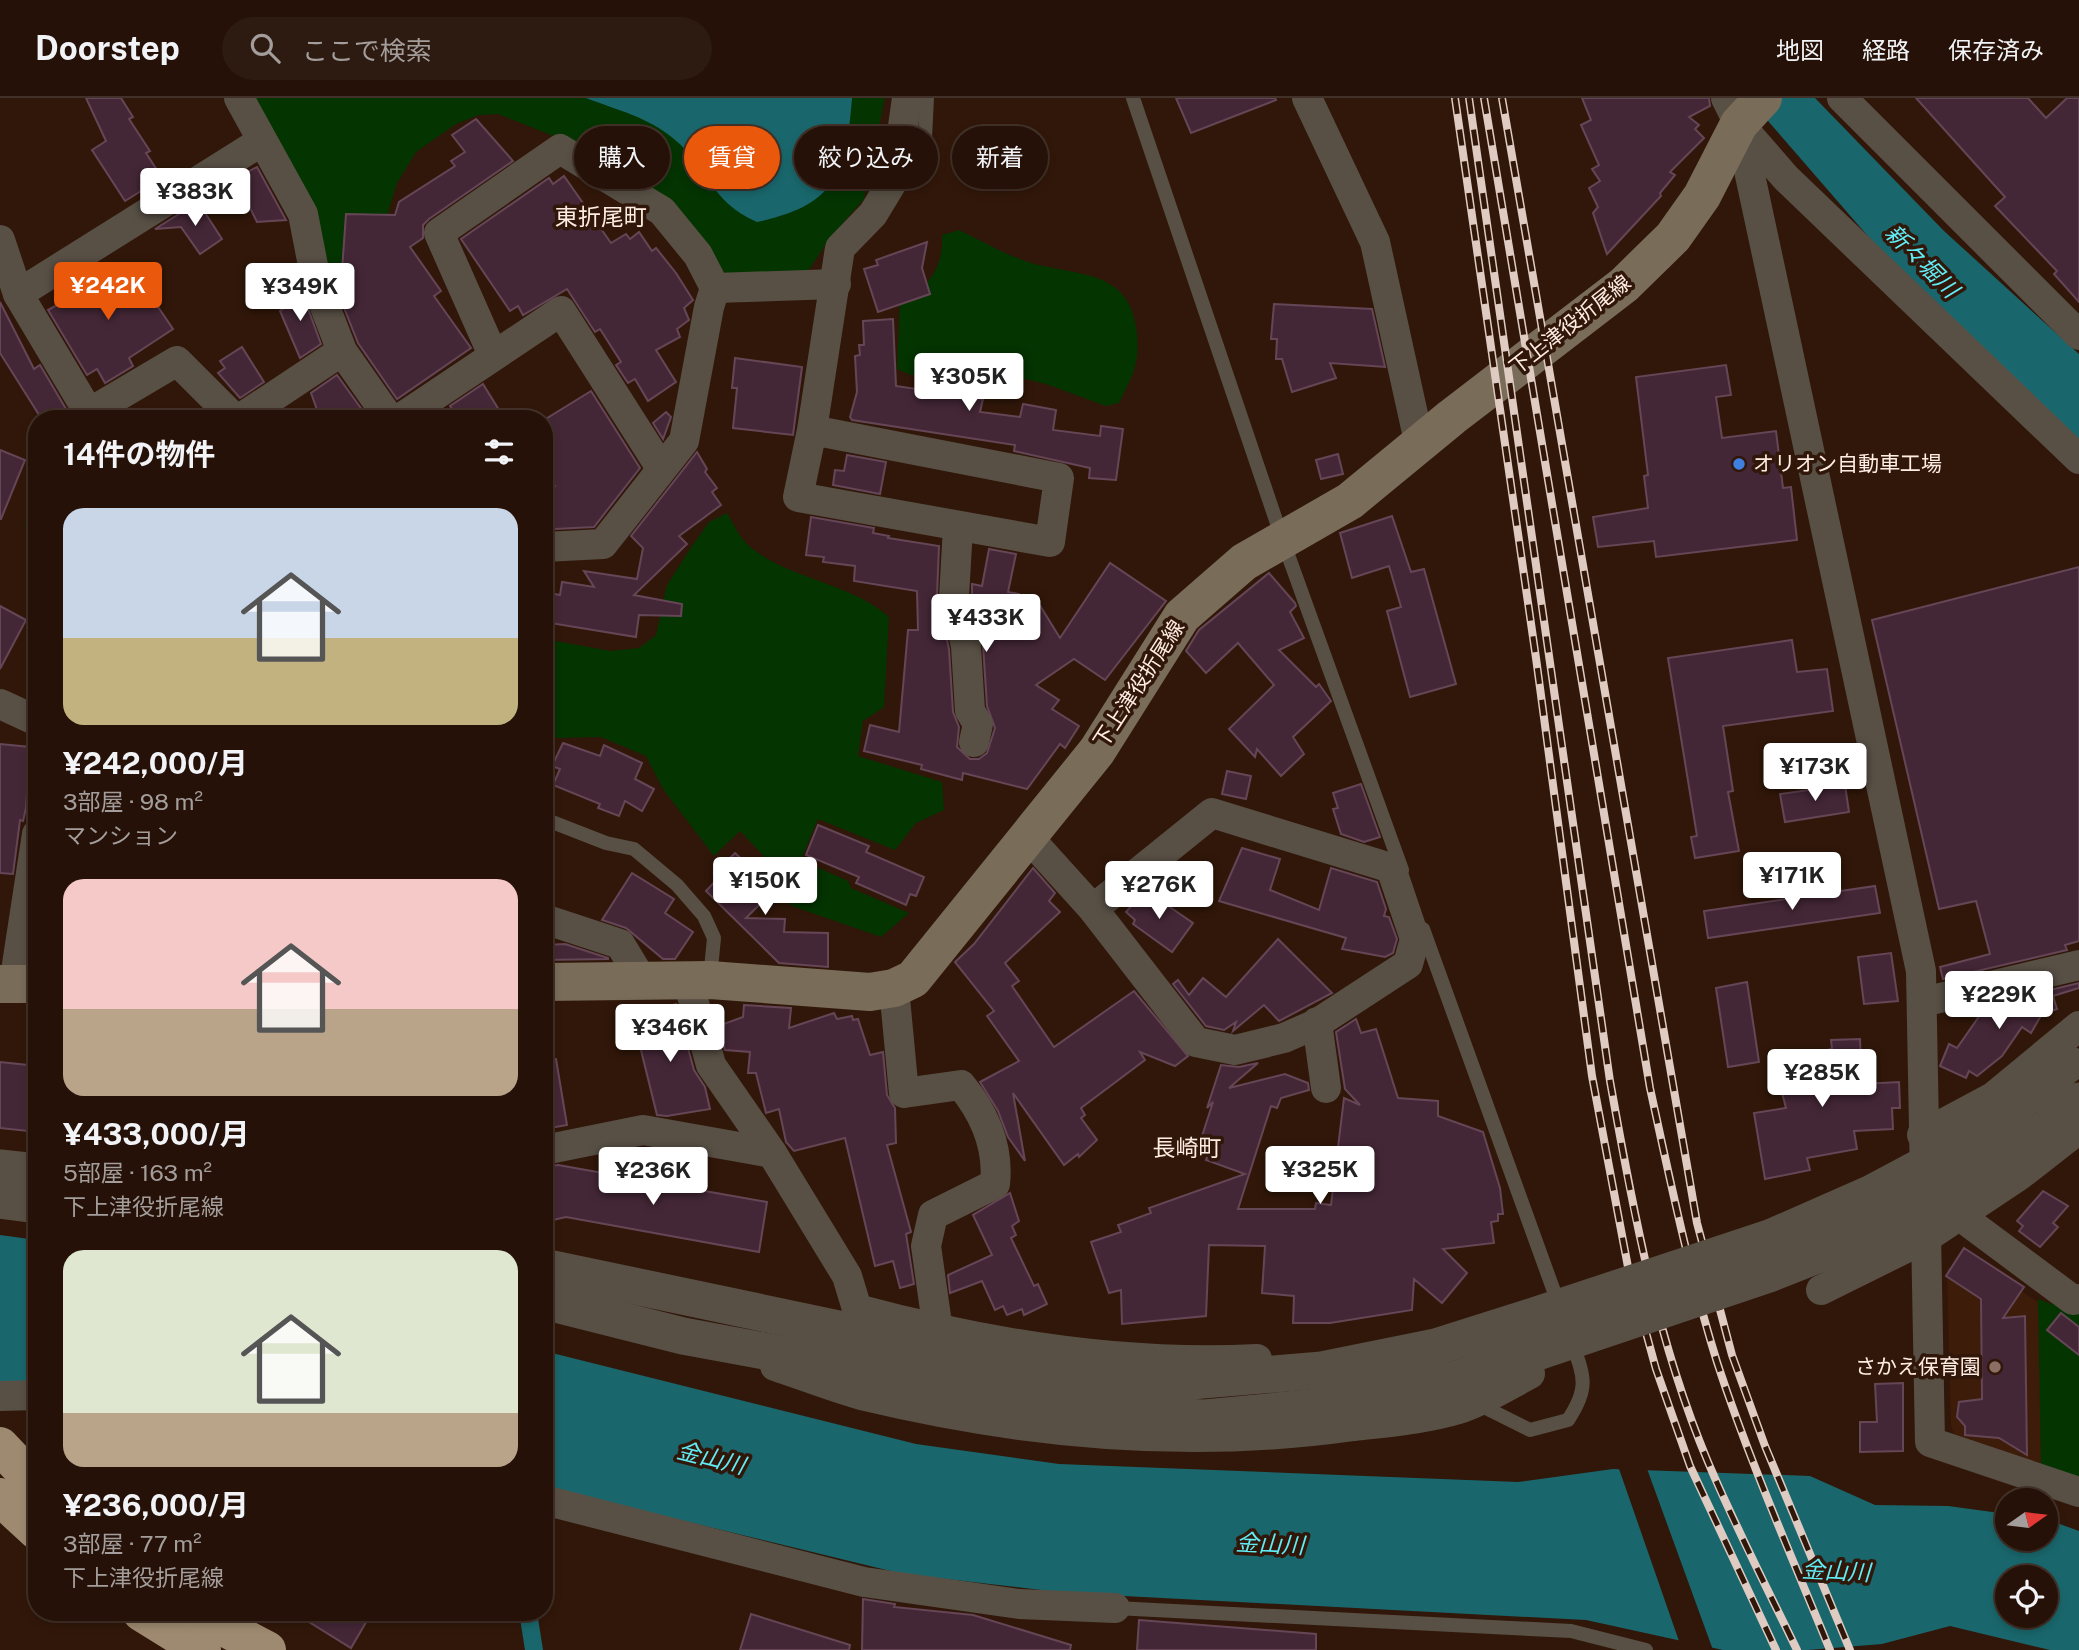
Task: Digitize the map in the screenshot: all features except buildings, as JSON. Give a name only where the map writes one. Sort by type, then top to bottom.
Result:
[{"type":"highway","points":[[0,1446],[28,1476]]},
{"type":"highway","points":[[0,1497],[28,1523]]},
{"type":"highway","points":[[168,1623],[202,1650]]},
{"type":"highway","points":[[168,1623],[267,1650]]},
{"type":"main road","name":"下上津役折尾線","points":[[894,989],[913,979],[1097,751],[1182,616],[1244,562],[1350,501],[1452,417],[1624,285],[1673,237],[1702,196],[1743,107]]},
{"type":"main road","points":[[553,982],[699,981],[870,992],[894,989]]},
{"type":"street","points":[[239,98],[303,214],[317,286],[342,351],[383,410]]},
{"type":"street","points":[[812,430],[1059,478],[1050,542],[798,497],[812,430],[840,248],[873,214],[896,176],[907,98]]},
{"type":"street","points":[[1307,98],[1376,242],[1420,446]]},
{"type":"street","points":[[1842,98],[2079,335]]},
{"type":"street","points":[[1743,107],[1786,178],[2079,458]]},
{"type":"street","points":[[1743,107],[1921,971],[1922,1135],[1930,1442],[2079,1492]]},
{"type":"street","points":[[19,294],[262,141]]},
{"type":"street","points":[[492,355],[439,233],[560,149],[662,211],[698,255],[715,288],[709,307],[684,441],[603,544],[553,547]]},
{"type":"street","points":[[1,245],[19,294],[87,410]]},
{"type":"street","points":[[715,288],[836,284]]},
{"type":"street","points":[[413,410],[561,311],[661,468]]},
{"type":"street","points":[[253,410],[342,351]]},
{"type":"street","points":[[94,410],[177,361],[226,410]]},
{"type":"street","points":[[958,527],[954,597],[966,646],[970,711],[978,724],[974,742]]},
{"type":"street","points":[[0,704],[28,717]]},
{"type":"street","points":[[1028,838],[1093,909],[1196,1042],[1236,1050],[1284,1038],[1317,1022],[1408,964],[1415,939],[1391,869],[1212,813],[1093,909]]},
{"type":"street","points":[[17,984],[28,902]]},
{"type":"street","points":[[553,922],[620,944],[643,982]]},
{"type":"street","points":[[1923,1002],[2079,965]]},
{"type":"street","points":[[699,981],[711,1065],[772,1153],[847,1276],[855,1321]]},
{"type":"street","points":[[894,989],[904,1093],[961,1085],[981,1110],[997,1164],[995,1184],[933,1214],[926,1246],[938,1331]]},
{"type":"street","points":[[1317,1022],[1326,1088]]},
{"type":"street","points":[[1922,1135],[1993,1097],[2079,1026]]},
{"type":"street","points":[[683,1336],[1107,1396],[1191,1381],[1322,1370],[1436,1347],[1772,1237],[1870,1194],[1975,1138],[2074,1059]]},
{"type":"street","points":[[855,1321],[1107,1396],[1205,1418],[1328,1406],[1451,1381],[1756,1279],[1864,1236],[1974,1177],[2043,1130],[2079,1101]]},
{"type":"street","points":[[1821,1290],[1924,1239],[2020,1175],[2079,1129]]},
{"type":"street","points":[[553,1148],[643,1130],[772,1153]]},
{"type":"street","points":[[0,1168],[28,1171]]},
{"type":"street","points":[[0,1200],[28,1204]]},
{"type":"street","points":[[1960,1216],[2073,1300],[2079,1299]]},
{"type":"street","points":[[553,1269],[855,1321],[1139,1360],[1234,1360],[1347,1355],[1446,1331],[1523,1325],[1530,1374],[1457,1409],[1293,1435],[1189,1438],[1036,1427],[864,1395],[683,1336],[553,1303]]},
{"type":"street","points":[[0,1396],[28,1395]]},
{"type":"street","points":[[553,1502],[864,1581],[1019,1604],[1115,1608]]},
{"type":"lane","points":[[926,126],[927,98]]},
{"type":"lane","points":[[1133,98],[1283,541],[1584,1376],[1583,1398],[1568,1420],[1531,1430],[1474,1402]]},
{"type":"lane","points":[[553,822],[606,842],[634,849],[677,885],[704,916],[714,938],[699,981]]},
{"type":"lane","points":[[1115,1608],[1571,1631],[1646,1650]]},
{"type":"shaded area","points":[[1972,1257],[2049,1310],[2046,1479],[1966,1458],[1951,1427],[1947,1269]]},
{"type":"green space","points":[[245,98],[885,98],[879,126],[794,126],[794,189],[866,189],[864,199],[829,239],[803,279],[733,279],[621,189],[670,189],[670,126],[574,126],[574,151],[556,137],[498,114],[479,115],[456,124],[416,152],[397,183],[389,209],[381,261],[322,277]]},
{"type":"green space","points":[[959,230],[1028,262],[1096,278],[1110,284],[1122,294],[1131,308],[1138,349],[1132,375],[1119,403],[1106,406],[1046,384],[979,368],[911,375],[897,369],[900,298],[927,282],[937,266],[942,235]]},
{"type":"green space","points":[[28,509],[28,529],[25,527]]},
{"type":"green space","points":[[727,513],[745,542],[764,556],[781,566],[856,596],[889,617],[884,707],[863,721],[858,756],[942,782],[944,810],[916,823],[895,850],[818,819],[801,860],[848,881],[851,888],[909,913],[881,937],[792,906],[764,879],[775,868],[740,831],[714,856],[663,789],[646,756],[601,737],[553,737],[553,641],[611,651],[639,648],[656,635],[667,585],[709,522]]},
{"type":"green space","points":[[2038,1299],[2079,1314],[2079,1482],[2041,1467]]},
{"type":"water","points":[[586,98],[852,98],[849,126],[794,126],[794,189],[826,189],[805,206],[757,222],[729,205],[715,189],[780,189],[780,126],[684,126],[684,149],[670,136],[670,126],[656,126]]},
{"type":"water","name":"新々堀川","points":[[1748,98],[1815,98],[1944,231],[2079,354],[2079,444],[1886,257]]},
{"type":"water","points":[[0,1235],[28,1239],[28,1383],[0,1381]]},
{"type":"water","name":"金山川","points":[[553,1353],[916,1444],[1059,1464],[1518,1482],[1613,1469],[1810,1476],[1875,1505],[1948,1506],[1995,1512],[1995,1551],[2058,1551],[2058,1523],[2079,1531],[2079,1650],[2050,1650],[1950,1626],[1882,1644],[1808,1650],[1723,1650],[1586,1620],[1067,1593],[903,1574],[553,1489]]},
{"type":"water","points":[[520,1621],[538,1621],[543,1650],[525,1650]]},
{"type":"pier","points":[[1618,1466],[1646,1466],[1713,1650],[1680,1644]]},
{"type":"railway","points":[[1455,98],[1536,658],[1592,1076],[1628,1267],[1656,1369],[1690,1466],[1776,1650]]},
{"type":"railway","points":[[1469,98],[1610,1081],[1648,1274],[1674,1370],[1708,1462],[1797,1650]]},
{"type":"railway","points":[[1484,98],[1650,1088],[1698,1294],[1717,1362],[1771,1507],[1830,1650]]},
{"type":"railway","points":[[1502,98],[1697,1223],[1732,1355],[1765,1446],[1850,1650]]},
{"type":"place","name":"オリオン自動車工場","points":[[1739,464]]},
{"type":"place","name":"さかえ保育園","points":[[1995,1367]]},
{"type":"district","name":"東折尾町","points":[[601,217]]},
{"type":"district","name":"長崎町","points":[[1187,1148]]}]
